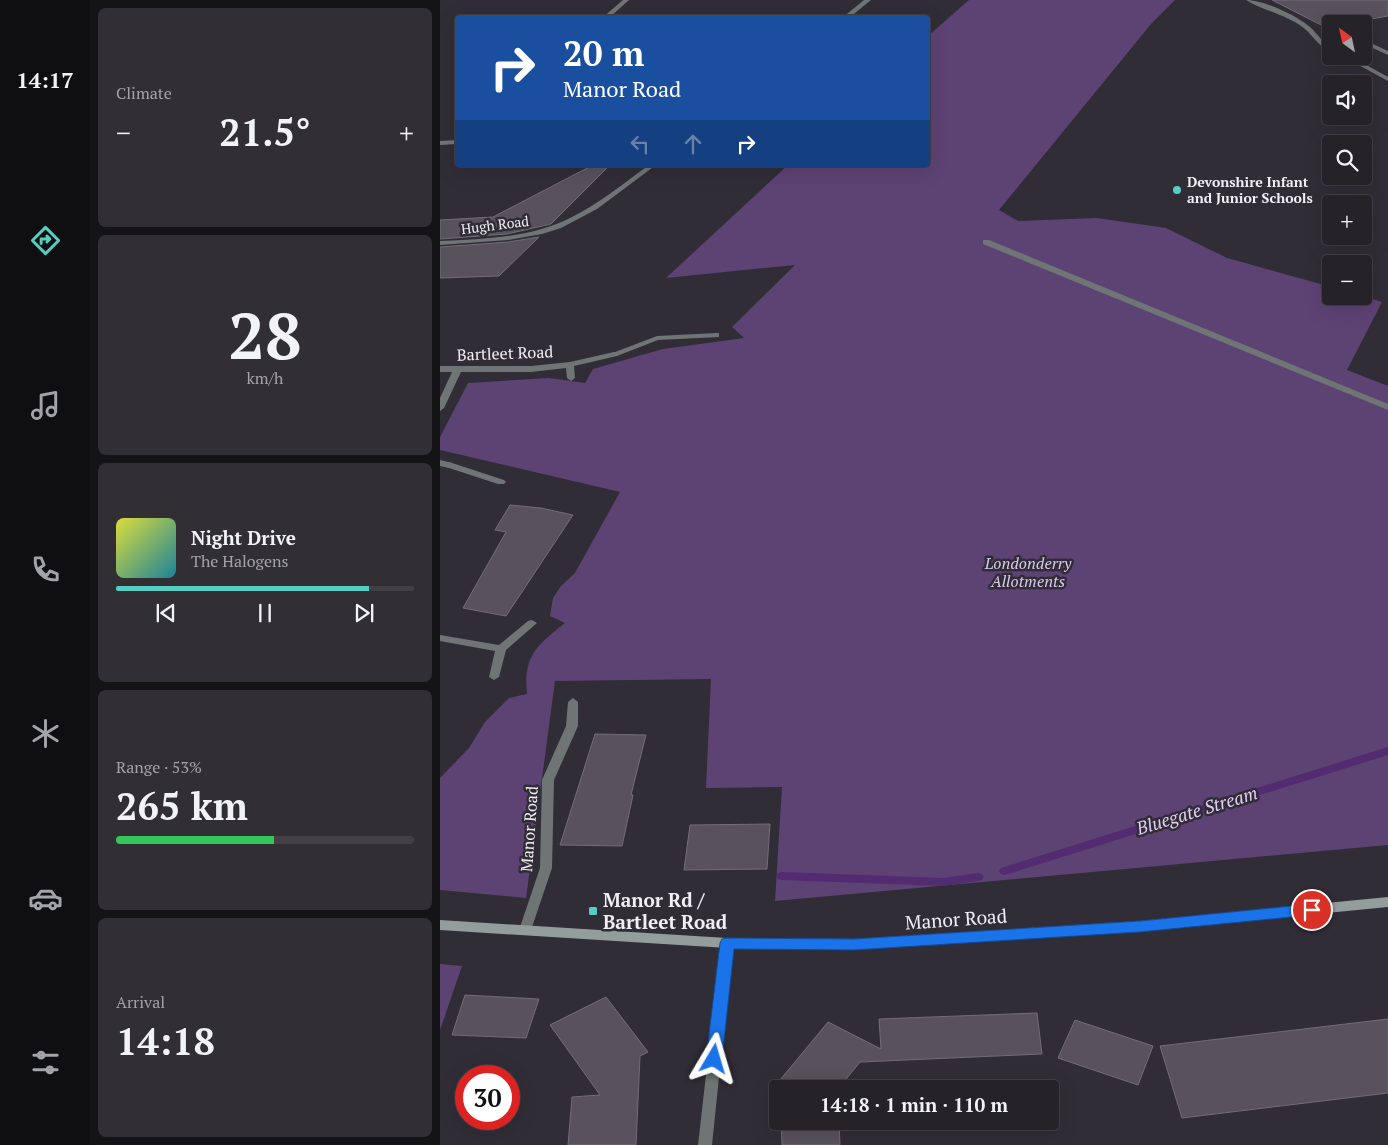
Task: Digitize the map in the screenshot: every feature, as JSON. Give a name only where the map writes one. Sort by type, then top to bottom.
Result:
[{"type":"street","points":[[608,15],[626,0]]},
{"type":"street","points":[[849,15],[868,0]]},
{"type":"street","points":[[1249,0],[1278,12],[1308,28],[1313,36],[1322,43]]},
{"type":"street","points":[[1372,46],[1388,54]]},
{"type":"street","points":[[1362,65],[1388,79]]},
{"type":"street","points":[[1378,73],[1388,71]]},
{"type":"street","points":[[440,143],[455,142]]},
{"type":"street","name":"Hugh Road","points":[[440,243],[507,238],[541,232],[575,219],[650,167]]},
{"type":"street","points":[[986,242],[1388,407]]},
{"type":"street","name":"Bartleet Road","points":[[440,369],[531,369],[570,365],[614,354],[657,338],[716,335]]},
{"type":"street","name":"Bartleet Road","points":[[570,365],[571,378]]},
{"type":"street","points":[[440,408],[457,370]]},
{"type":"street","points":[[444,464],[501,482]]},
{"type":"street","points":[[494,678],[501,649],[532,624]]},
{"type":"street","points":[[440,638],[501,649]]},
{"type":"street","name":"Manor Road","points":[[525,930],[546,868],[548,780],[572,726],[573,702]]},
{"type":"street","name":"Manor Road","points":[[440,925],[727,943],[854,944],[1140,926],[1388,902]]},
{"type":"street","points":[[705,1145],[727,943]]},
{"type":"green space","name":"Londonderry Allotments","points":[[969,0],[1175,0],[1151,24],[999,210],[1018,221],[1097,218],[1166,228],[1227,258],[1322,284],[1322,305],[1372,305],[1372,299],[1382,302],[1347,370],[1388,386],[1388,845],[775,901],[782,787],[706,788],[711,679],[555,681],[526,898],[440,890],[440,778],[469,748],[485,722],[509,698],[527,694],[527,670],[534,652],[565,623],[550,616],[553,598],[561,586],[575,573],[620,492],[440,450],[440,437],[468,383],[549,378],[585,383],[593,369],[663,349],[744,338],[732,327],[795,265],[666,278],[786,167],[930,167],[930,34]]},
{"type":"green space","points":[[440,964],[462,966],[440,1030]]},
{"type":"building","points":[[1272,0],[1388,0],[1388,16],[1372,19],[1372,15],[1322,15],[1322,25]]},
{"type":"building","points":[[589,167],[608,167],[551,224],[507,234],[440,239],[440,220],[493,217]]},
{"type":"building","points":[[539,237],[499,276],[440,278],[440,247],[508,242]]},
{"type":"building","points":[[510,505],[541,508],[573,515],[506,616],[463,608],[506,532],[495,530]]},
{"type":"building","points":[[595,734],[646,735],[631,795],[633,795],[622,846],[560,845]]},
{"type":"building","points":[[770,824],[767,869],[684,870],[690,825]]},
{"type":"building","points":[[465,995],[539,999],[526,1038],[452,1035]]},
{"type":"building","points":[[606,997],[648,1052],[640,1056],[636,1145],[568,1145],[572,1097],[600,1095],[550,1025]]},
{"type":"building","points":[[1037,1013],[1042,1054],[860,1062],[845,1080],[780,1080],[828,1022],[881,1049],[879,1019]]},
{"type":"building","points":[[1388,1019],[1388,1093],[1182,1118],[1160,1046]]},
{"type":"building","points":[[1075,1020],[1153,1046],[1138,1085],[1058,1058]]},
{"type":"building","points":[[781,1130],[839,1130],[840,1145],[782,1145]]},
{"type":"waterway","name":"Bluegate Stream","points":[[1005,871],[1388,751]]},
{"type":"waterway","name":"Bluegate Stream","points":[[782,876],[943,882],[978,877]]},
{"type":"place","name":"Devonshire Infant and Junior Schools","points":[[1177,190]]},
{"type":"place","name":"Manor Rd / Bartleet Road","points":[[593,911]]},
{"type":"route","points":[[714,1059],[727,943],[854,944],[1140,926],[1312,910]]}]
